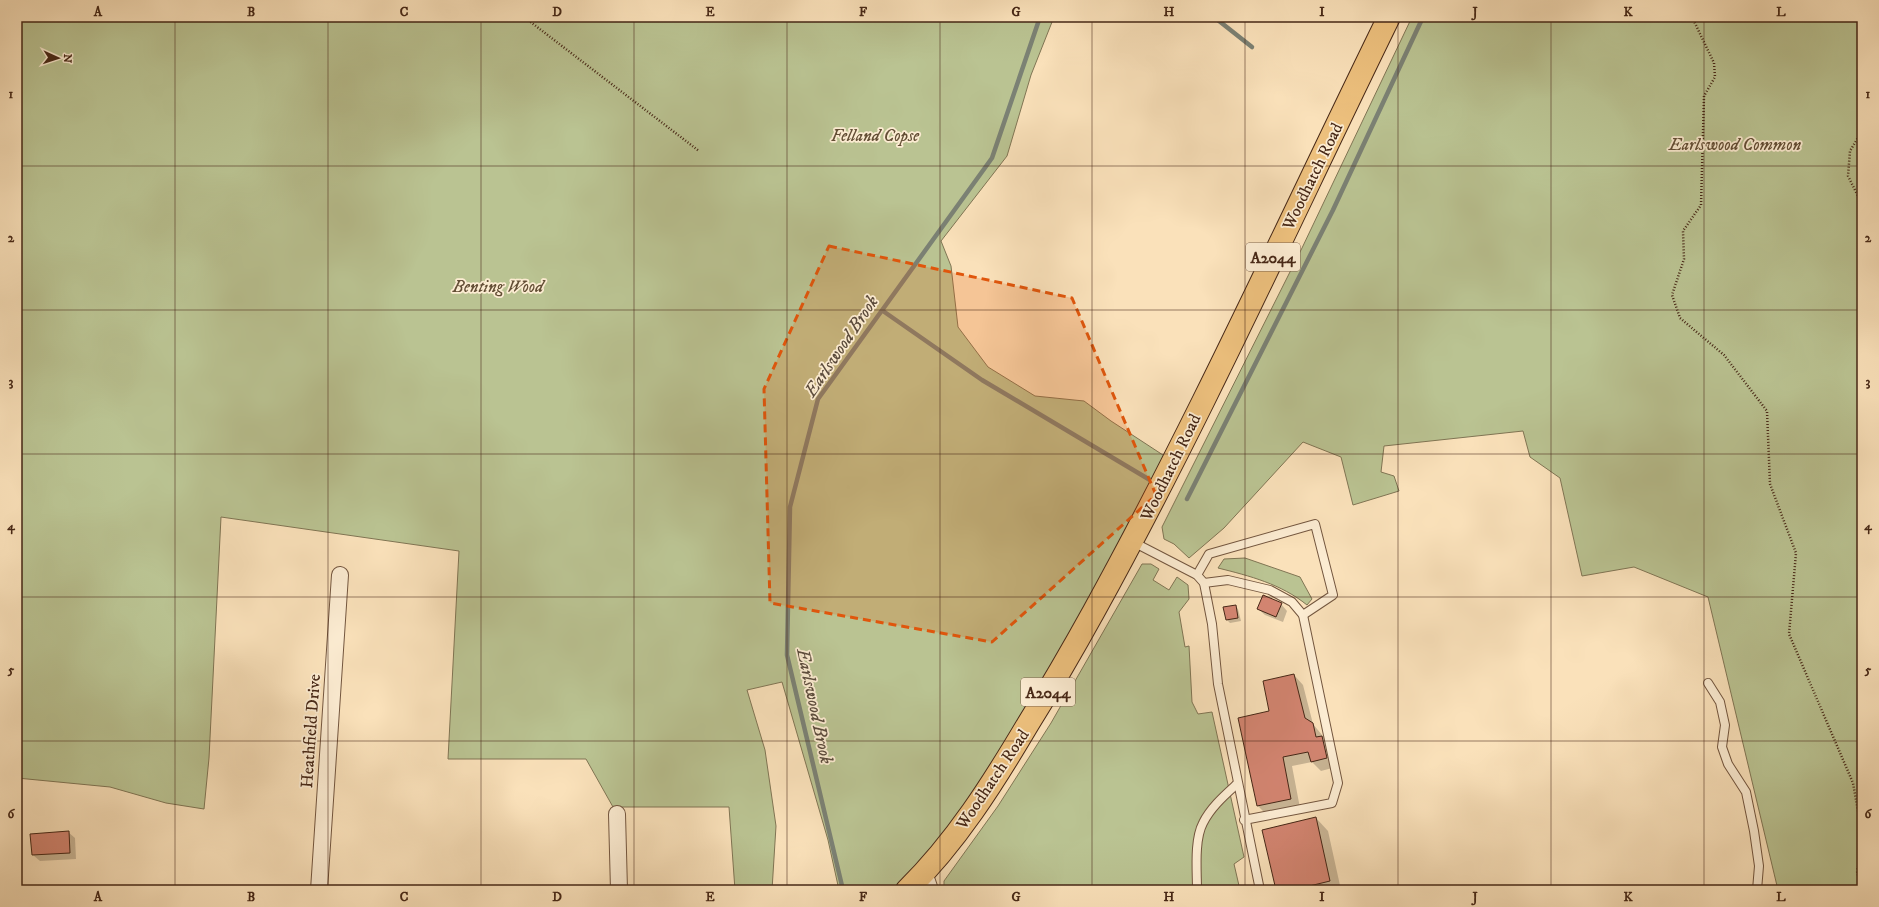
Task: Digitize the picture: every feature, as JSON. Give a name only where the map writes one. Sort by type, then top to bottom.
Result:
[{"type":"main road","name":"Woodhatch Road","points":[[907,890],[926,882],[1006,762],[1070,655],[1132,542],[1389,17]]},
{"type":"street","name":"Heathfield Drive","points":[[318,890],[340,575]]},
{"type":"street","points":[[617,814],[619,890]]},
{"type":"lane","points":[[1197,575],[1209,554],[1315,524],[1333,595],[1303,615]]},
{"type":"lane","points":[[1132,542],[1197,575],[1204,583],[1212,624],[1218,684],[1244,820],[1260,890]]},
{"type":"lane","points":[[1204,583],[1228,580],[1270,590],[1292,602],[1303,615],[1338,783],[1332,803],[1244,820]]},
{"type":"lane","points":[[1708,683],[1720,702],[1725,725],[1722,747],[1728,764],[1746,792],[1759,866],[1757,890]]},
{"type":"lane","points":[[1197,890],[1198,847],[1202,824],[1218,802],[1237,784]]},
{"type":"path","points":[[1692,17],[1714,63],[1715,77],[1704,96],[1701,205],[1683,231],[1684,259],[1672,295],[1680,318],[1724,356],[1767,411],[1770,484],[1796,553],[1788,634],[1854,783],[1862,833]]},
{"type":"path","points":[[528,20],[699,151]]},
{"type":"path","points":[[1862,131],[1850,151],[1848,176],[1862,204]]},
{"type":"path","points":[[1861,890],[1857,871],[1862,850]]},
{"type":"highlighted area","points":[[829,246],[1072,298],[1156,495],[992,642],[770,603],[764,389]]},
{"type":"green space","name":"Benting Wood","points":[[17,17],[1054,17],[1031,75],[1007,156],[941,241],[951,266],[958,327],[988,367],[1035,396],[1084,401],[1111,421],[1166,457],[1068,643],[975,796],[896,890],[839,890],[828,840],[782,682],[747,690],[765,750],[776,826],[772,890],[735,890],[729,807],[613,807],[586,759],[448,759],[459,551],[221,517],[209,758],[204,809],[166,803],[110,787],[17,778]]},
{"type":"green space","name":"Earlswood Common","points":[[1412,17],[1862,17],[1862,890],[1778,890],[1708,597],[1634,567],[1582,576],[1560,478],[1530,457],[1523,431],[1384,446],[1381,472],[1394,476],[1399,491],[1353,505],[1341,457],[1303,442],[1224,528],[1189,558],[1174,544],[1164,539],[1162,527],[1302,248]]},
{"type":"green space","points":[[1245,558],[1300,577],[1312,599],[1307,605],[1287,591],[1276,586],[1218,568],[1224,559]]},
{"type":"green space","points":[[1142,564],[1151,564],[1159,569],[1153,580],[1169,590],[1177,577],[1188,585],[1189,599],[1179,612],[1185,647],[1189,646],[1192,702],[1198,714],[1212,712],[1244,857],[1234,864],[1240,890],[944,890],[944,881],[998,806],[1051,723]]},
{"type":"building","points":[[1263,595],[1282,603],[1276,617],[1257,609]]},
{"type":"building","points":[[1236,605],[1238,618],[1226,620],[1223,607]]},
{"type":"building","points":[[1294,674],[1305,718],[1313,723],[1316,737],[1322,736],[1327,758],[1311,762],[1308,752],[1283,757],[1291,799],[1257,806],[1238,718],[1269,711],[1263,681]]},
{"type":"building","points":[[1316,817],[1330,881],[1293,890],[1276,890],[1262,830]]},
{"type":"building","points":[[69,831],[70,853],[32,855],[30,834]]},
{"type":"waterway","name":"Earlswood Brook","points":[[843,890],[787,655],[790,507],[818,399],[992,158],[1040,17]]},
{"type":"waterway","points":[[1214,17],[1252,47]]},
{"type":"waterway","points":[[1187,499],[1333,210],[1423,17]]},
{"type":"waterway","points":[[883,311],[982,380],[1150,480]]},
{"type":"park label","name":"Felland Copse","points":[[875,135]]}]
